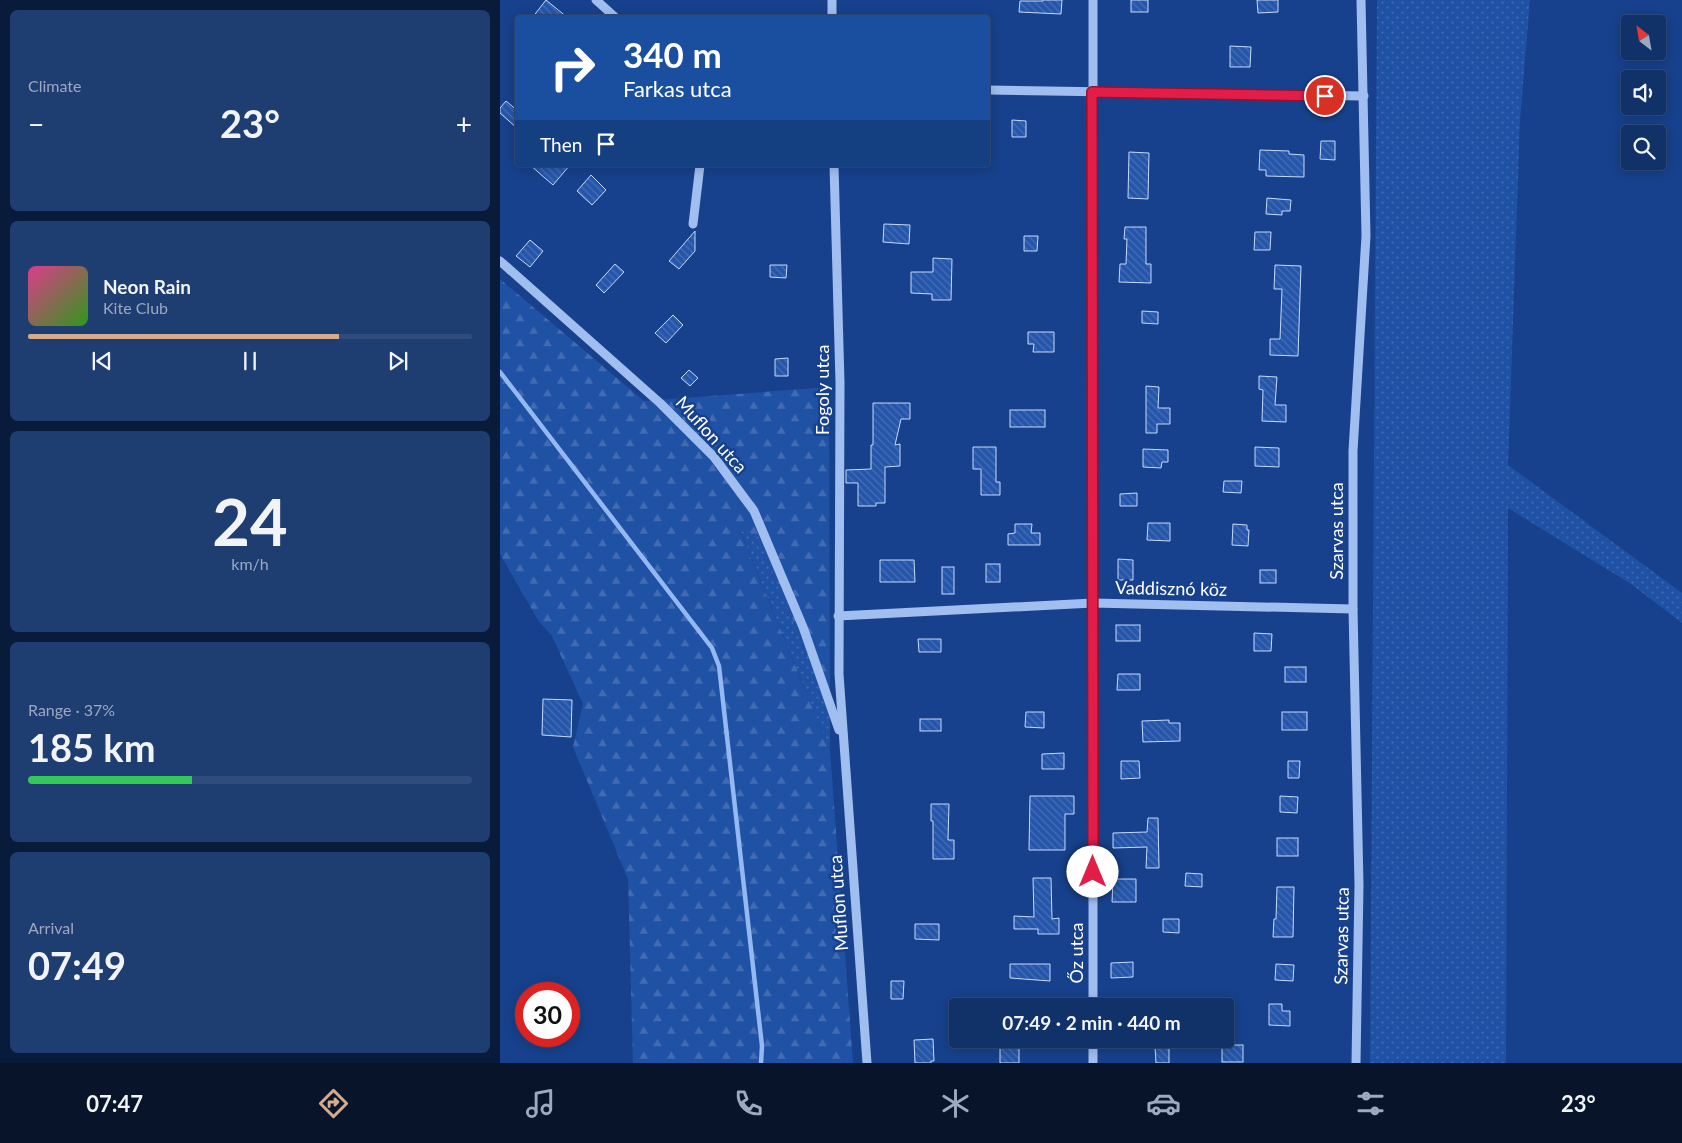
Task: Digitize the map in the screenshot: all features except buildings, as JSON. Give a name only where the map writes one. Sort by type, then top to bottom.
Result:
[{"type":"street","points":[[596,0],[613,15]]},
{"type":"street","points":[[832,0],[832,15]]},
{"type":"street","name":"Őz utca","points":[[1093,0],[1093,998]]},
{"type":"street","name":"Szarvas utca","points":[[1356,1063],[1359,885],[1353,610],[1353,451],[1366,236],[1361,0]]},
{"type":"street","points":[[990,90],[1364,96]]},
{"type":"street","points":[[693,224],[700,167]]},
{"type":"street","name":"Fogoly utca","points":[[834,167],[840,384],[838,616]]},
{"type":"street","name":"Muflon utca","points":[[500,261],[660,403],[714,457],[754,510],[803,627],[843,741]]},
{"type":"street","name":"Vaddisznó köz","points":[[838,616],[1094,603],[1353,610]]},
{"type":"street","name":"Muflon utca","points":[[838,616],[843,741],[867,1063]]},
{"type":"street","points":[[1093,1048],[1093,1063]]},
{"type":"green space","points":[[1377,0],[1530,0],[1520,120],[1508,465],[1682,593],[1682,623],[1631,584],[1508,508],[1506,1063],[1370,1063]]},
{"type":"green space","points":[[500,279],[644,401],[829,387],[830,709],[757,535],[740,531],[830,750],[853,1063],[633,1063],[628,879],[573,747],[583,704],[552,636],[538,620],[500,554]]},
{"type":"green space","points":[[740,530],[757,534],[830,709],[830,750]]},
{"type":"waterway","points":[[500,372],[712,648],[719,666],[762,1046],[761,1063]]},
{"type":"route","points":[[1093,872],[1092,92],[1325,96]]}]
